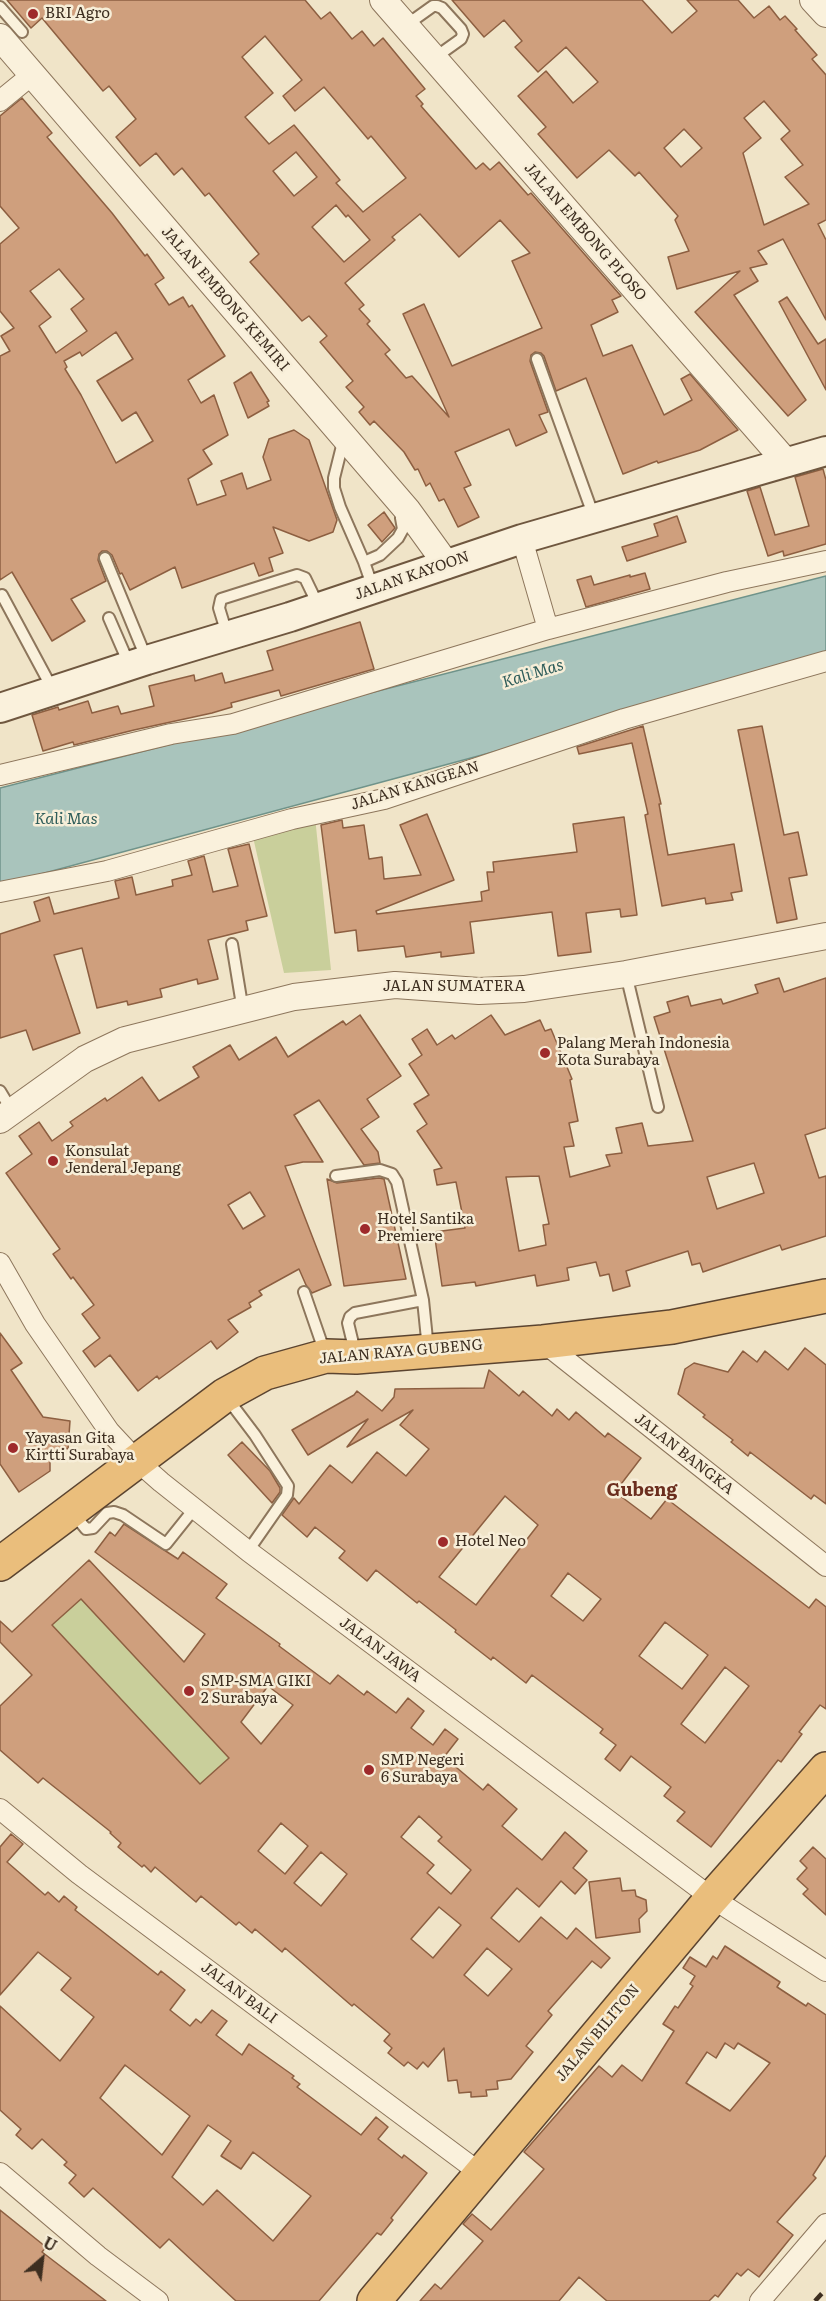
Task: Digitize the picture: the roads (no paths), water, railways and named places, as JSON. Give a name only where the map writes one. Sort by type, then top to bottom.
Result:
[{"type":"highway","name":"JALAN RAYA GUBENG","points":[[5,1553],[72,1510],[225,1395],[265,1373],[341,1357],[543,1342],[672,1327],[826,1296]]},
{"type":"highway","name":"JALAN BILITON","points":[[374,2301],[712,1898],[826,1769]]},
{"type":"main road","name":"JALAN KAYOON","points":[[0,708],[319,608],[522,539],[595,520],[826,451]]},
{"type":"street","name":"JALAN EMBONG PLOSO","points":[[383,0],[788,463]]},
{"type":"street","points":[[813,0],[826,14]]},
{"type":"street","name":"JALAN EMBONG KEMIRI","points":[[11,34],[33,74],[343,443],[406,513],[447,565]]},
{"type":"street","points":[[0,102],[33,74]]},
{"type":"street","points":[[522,539],[548,629]]},
{"type":"street","points":[[0,775],[171,734],[233,724],[548,629],[728,582],[826,561]]},
{"type":"street","name":"JALAN KANGEAN","points":[[0,892],[107,871],[292,819],[384,799],[624,719],[826,661]]},
{"type":"street","name":"JALAN SUMATERA","points":[[4,1107],[85,1059],[125,1040],[294,997],[395,985],[479,991],[524,989],[626,975],[826,936]]},
{"type":"street","name":"JALAN JAWA","points":[[0,1263],[35,1324],[109,1431],[136,1460],[248,1551],[712,1898],[826,1971]]},
{"type":"street","name":"JALAN BANGKA","points":[[543,1342],[826,1566]]},
{"type":"street","name":"JALAN BALI","points":[[0,1809],[79,1874],[480,2173]]},
{"type":"street","points":[[0,2174],[98,2256],[158,2301]]},
{"type":"street","points":[[760,2301],[826,2224]]},
{"type":"lane","points":[[405,26],[433,6],[438,6],[461,29],[463,34],[461,39],[433,59]]},
{"type":"lane","points":[[0,8],[11,34]]},
{"type":"lane","points":[[537,359],[595,520]]},
{"type":"lane","points":[[343,443],[333,478],[334,488],[339,507],[374,590]]},
{"type":"lane","points":[[364,562],[380,555],[398,538],[403,529],[401,518],[406,513]]},
{"type":"lane","points":[[105,558],[139,663]]},
{"type":"lane","points":[[228,636],[219,608],[221,599],[225,596],[300,574],[305,578],[319,608]]},
{"type":"lane","points":[[2,595],[54,692]]},
{"type":"lane","points":[[109,618],[139,663]]},
{"type":"lane","points":[[232,944],[243,1011]]},
{"type":"lane","points":[[626,975],[658,1107]]},
{"type":"lane","points":[[336,1176],[380,1170],[392,1174],[397,1182],[423,1300],[428,1350]]},
{"type":"lane","points":[[304,1292],[316,1334],[341,1357]]},
{"type":"lane","points":[[341,1357],[350,1317],[356,1313],[423,1300]]},
{"type":"lane","points":[[225,1395],[255,1435],[288,1486],[287,1496],[248,1551]]},
{"type":"lane","points":[[72,1510],[86,1529],[93,1528],[107,1513],[114,1512],[123,1515],[166,1544],[194,1509]]},
{"type":"water","name":"Kali Mas","points":[[826,576],[826,651],[671,704],[0,885],[0,788]]},
{"type":"railway","points":[[815,2301],[826,2289]]},
{"type":"place","name":"BRI Agro","points":[[33,14]]},
{"type":"place","name":"Palang Merah Indonesia Kota Surabaya","points":[[545,1053]]},
{"type":"place","name":"Konsulat Jenderal Jepang","points":[[53,1161]]},
{"type":"place","name":"Hotel Santika Premiere","points":[[365,1229]]},
{"type":"place","name":"Yayasan Gita Kirtti Surabaya","points":[[13,1448]]},
{"type":"place","name":"Hotel Neo","points":[[443,1542]]},
{"type":"place","name":"SMP-SMA GIKI 2 Surabaya","points":[[189,1691]]},
{"type":"place","name":"SMP Negeri 6 Surabaya","points":[[369,1770]]},
{"type":"district","name":"Gubeng","points":[[642,1491]]}]
